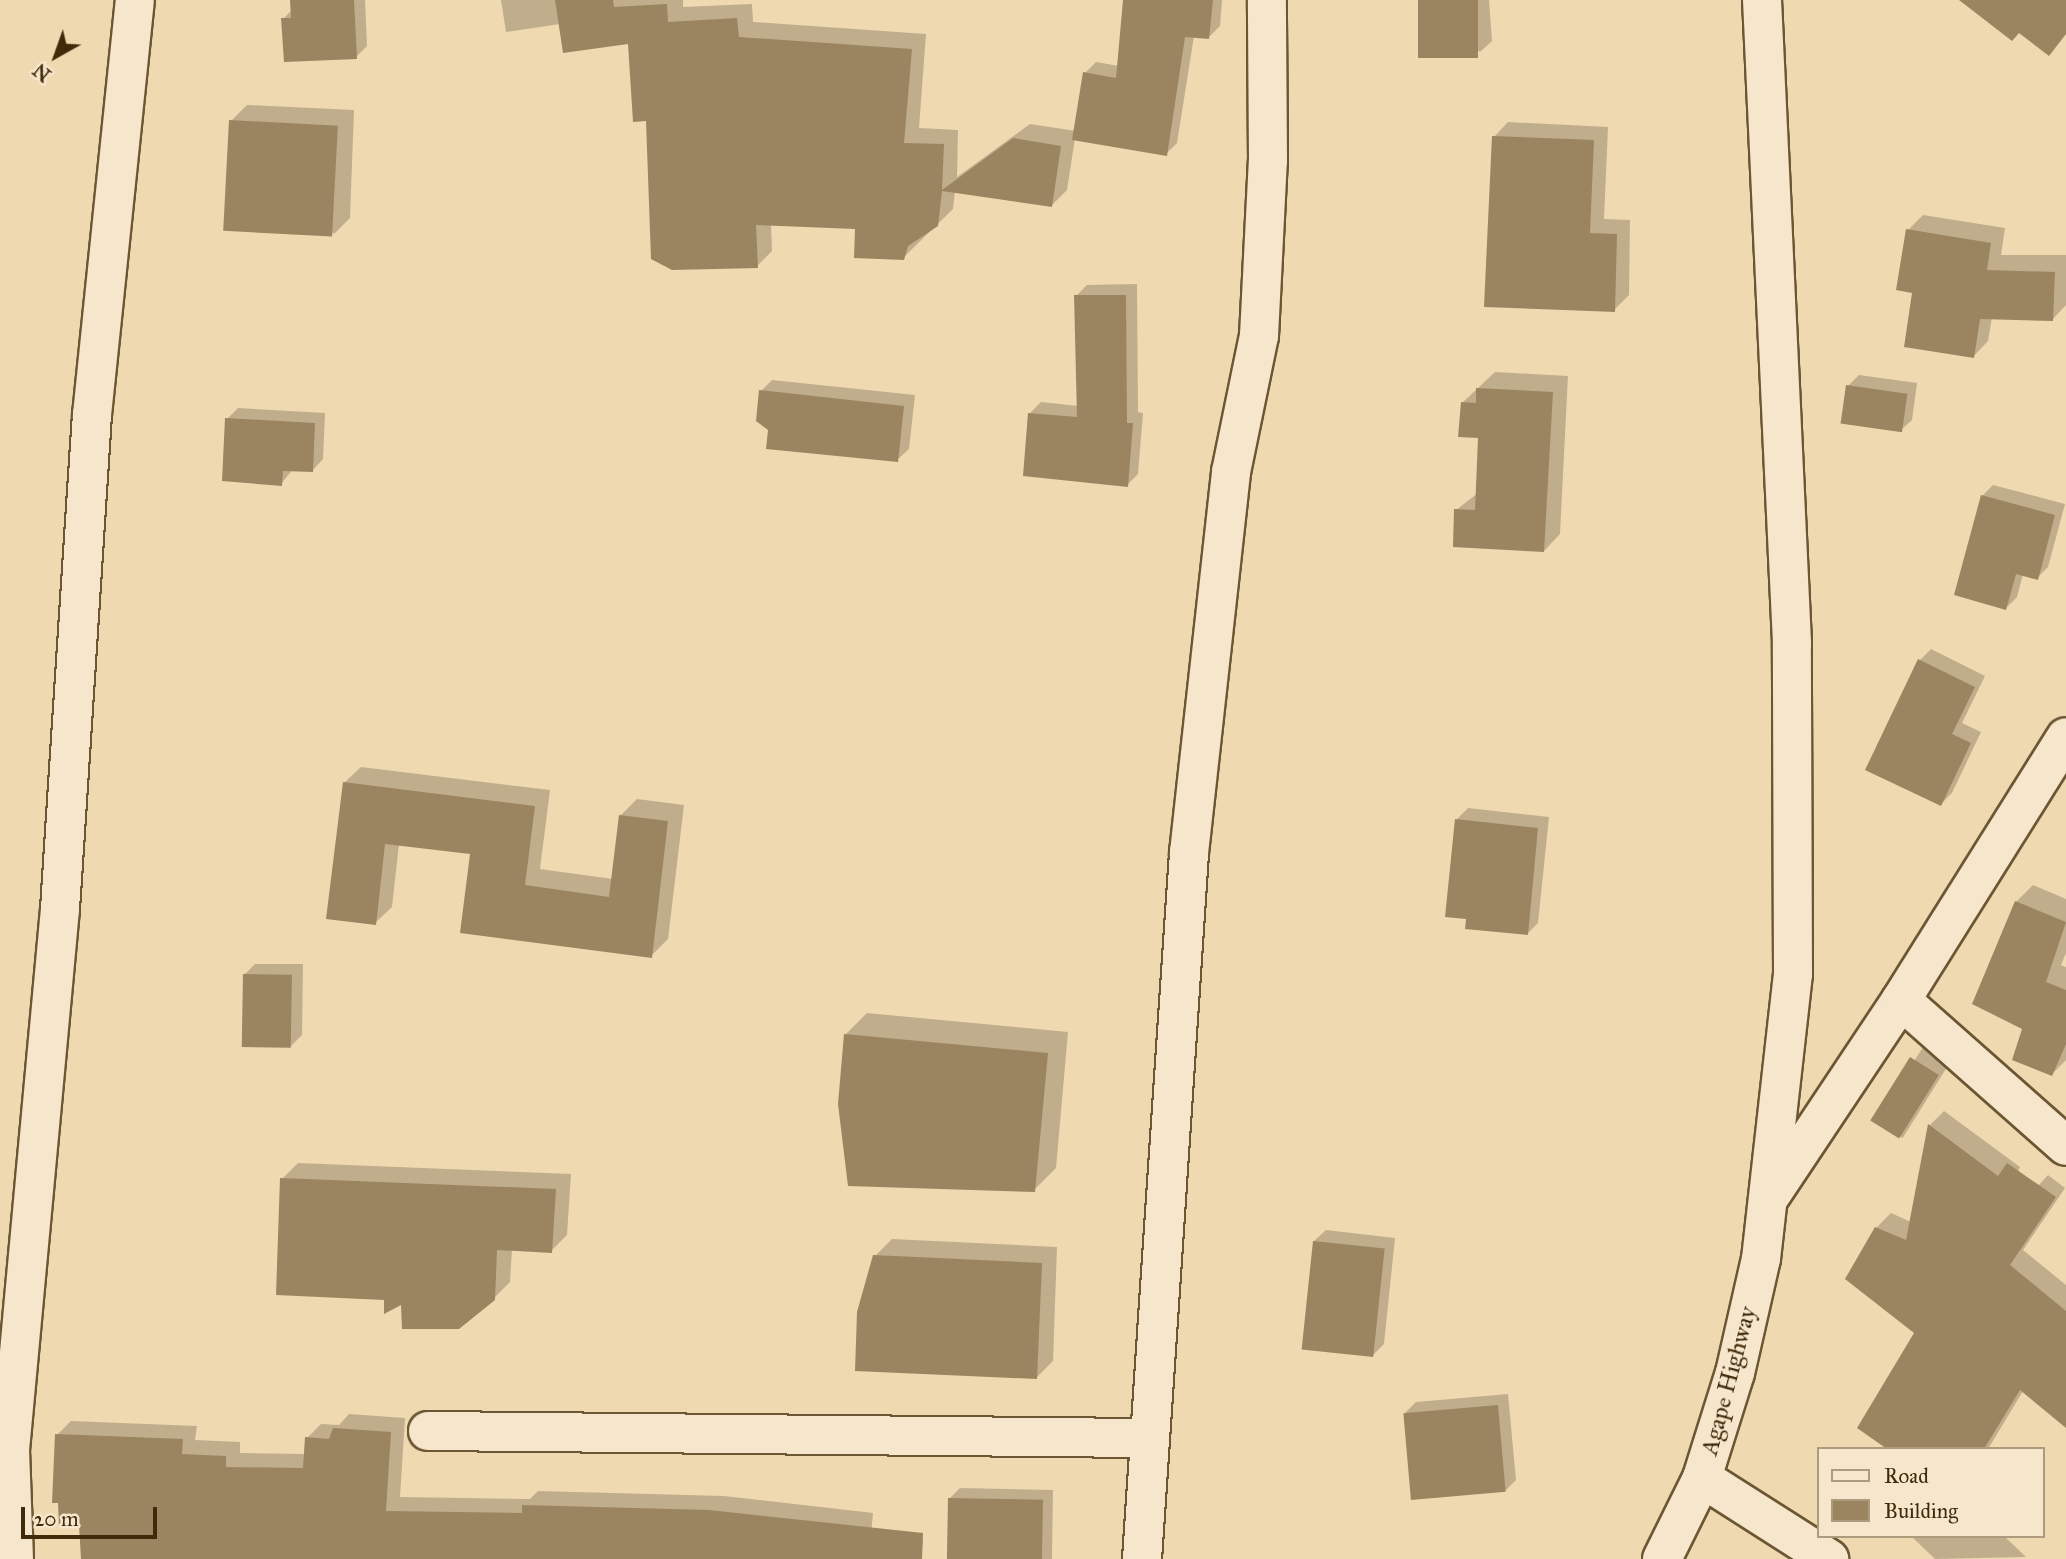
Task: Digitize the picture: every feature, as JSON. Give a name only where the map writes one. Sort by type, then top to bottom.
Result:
[{"type":"street","points":[[14,1559],[5,1449],[60,909],[92,415],[135,0]]},
{"type":"street","points":[[1142,1559],[1189,853],[1231,472],[1259,336],[1268,161],[1267,0]]},
{"type":"street","name":"Agape Highway","points":[[1663,1558],[1702,1478],[1735,1373],[1771,1195],[1793,974],[1792,643],[1762,0]]},
{"type":"street","points":[[1771,1195],[1900,1000],[2066,737]]},
{"type":"street","points":[[1900,1000],[2066,1146]]},
{"type":"street","points":[[428,1431],[1150,1438]]},
{"type":"street","points":[[1702,1478],[1829,1559]]},
{"type":"building","points":[[290,0],[354,0],[357,59],[284,62],[281,18],[291,18]]},
{"type":"building","points":[[555,0],[613,0],[614,7],[667,4],[668,22],[737,18],[739,37],[912,49],[904,143],[944,144],[942,190],[1013,138],[1061,146],[1052,207],[942,191],[938,226],[908,246],[904,260],[854,258],[855,229],[756,225],[758,268],[672,270],[651,259],[646,121],[633,122],[628,44],[563,53]]},
{"type":"building","points":[[1123,0],[1213,0],[1209,39],[1185,37],[1167,156],[1072,140],[1083,72],[1116,78]]},
{"type":"building","points":[[1418,0],[1478,0],[1478,58],[1418,58]]},
{"type":"building","points":[[1959,0],[2066,0],[2066,34],[2049,56],[2019,33],[2012,41]]},
{"type":"building","points":[[229,120],[338,126],[332,237],[223,231]]},
{"type":"building","points":[[1492,136],[1594,140],[1590,233],[1617,234],[1615,312],[1484,307]]},
{"type":"building","points":[[1906,229],[1991,243],[1987,270],[2055,272],[2053,321],[1980,319],[1974,358],[1904,347],[1912,293],[1896,290]]},
{"type":"building","points":[[1074,295],[1126,295],[1127,423],[1133,423],[1128,487],[1023,476],[1028,413],[1077,417]]},
{"type":"building","points":[[1846,385],[1907,394],[1902,432],[1841,424]]},
{"type":"building","points":[[1476,388],[1553,392],[1544,552],[1453,547],[1454,509],[1475,510],[1478,438],[1458,437],[1461,402],[1476,403]]},
{"type":"building","points":[[759,390],[904,406],[898,462],[766,449],[768,430],[756,421]]},
{"type":"building","points":[[225,418],[315,423],[313,472],[283,471],[282,486],[222,481]]},
{"type":"building","points":[[1981,495],[2055,515],[2038,580],[2016,574],[2006,610],[1954,595]]},
{"type":"building","points":[[1918,659],[1975,687],[1952,734],[1971,743],[1941,806],[1865,770]]},
{"type":"building","points":[[343,782],[535,806],[525,885],[609,897],[619,815],[668,821],[652,958],[460,933],[470,854],[385,844],[376,925],[326,919]]},
{"type":"building","points":[[1455,819],[1538,828],[1528,935],[1465,929],[1466,919],[1445,917]]},
{"type":"building","points":[[2015,901],[2066,922],[2046,982],[2066,990],[2066,1044],[2052,1076],[2012,1060],[2022,1029],[1972,1004]]},
{"type":"building","points":[[243,974],[292,975],[291,1048],[242,1047]]},
{"type":"building","points":[[844,1034],[1048,1053],[1035,1192],[848,1186],[838,1104]]},
{"type":"building","points":[[1910,1057],[1939,1075],[1899,1139],[1870,1121]]},
{"type":"building","points":[[1928,1124],[1998,1176],[2007,1163],[2056,1197],[2010,1265],[2066,1311],[2066,1428],[2020,1390],[1985,1447],[1884,1447],[1857,1428],[1914,1333],[1845,1279],[1875,1227],[1906,1240]]},
{"type":"building","points":[[280,1178],[556,1189],[552,1253],[497,1250],[495,1300],[459,1329],[402,1329],[401,1305],[384,1314],[384,1300],[276,1295]]},
{"type":"building","points":[[1313,1241],[1385,1249],[1373,1357],[1302,1349]]},
{"type":"building","points":[[873,1255],[1042,1263],[1037,1379],[855,1371],[857,1312]]},
{"type":"building","points":[[1498,1405],[1506,1492],[1411,1500],[1403,1413]]},
{"type":"building","points":[[333,1428],[391,1432],[386,1511],[522,1513],[522,1505],[709,1510],[923,1533],[922,1559],[81,1559],[79,1525],[59,1526],[58,1503],[52,1503],[55,1434],[183,1439],[182,1454],[226,1456],[226,1467],[303,1468],[305,1437],[329,1439]]},
{"type":"building","points":[[948,1498],[1043,1500],[1042,1559],[947,1559]]}]
